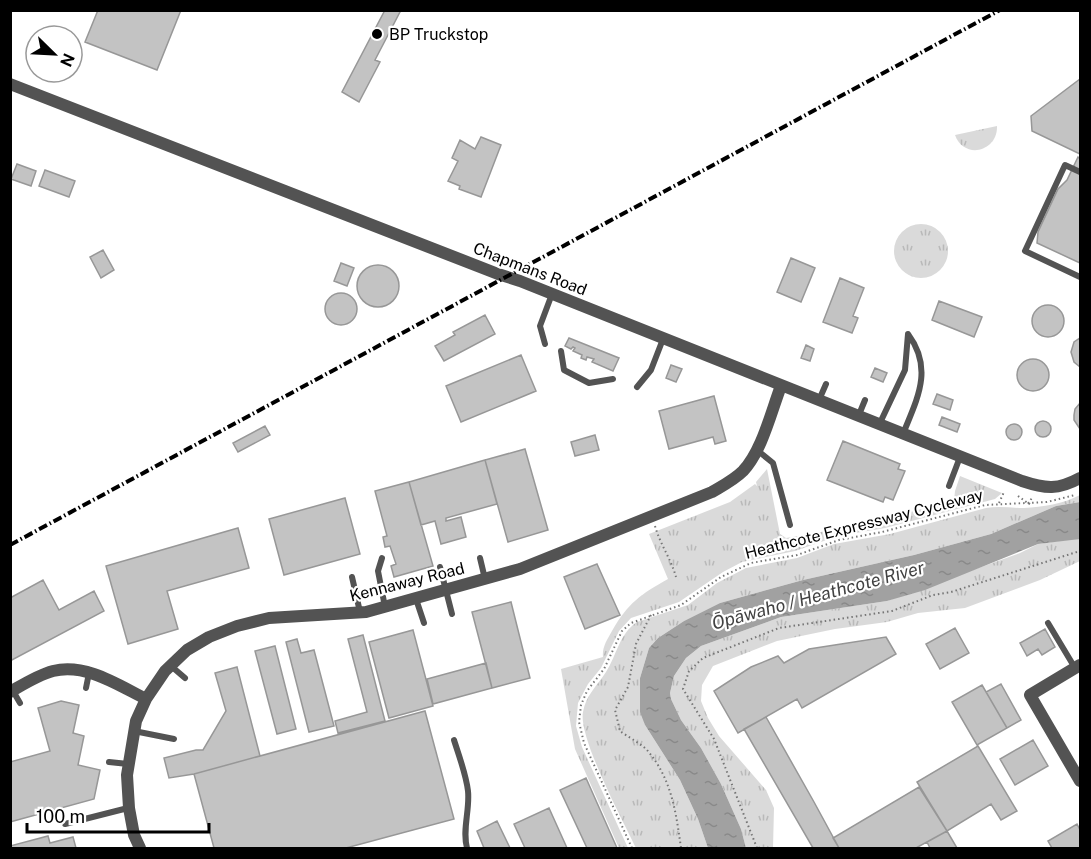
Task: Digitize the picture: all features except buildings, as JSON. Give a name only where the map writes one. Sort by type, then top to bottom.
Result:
[{"type":"street","name":"Chapmans Road","points":[[10,84],[552,294],[960,457],[1034,492]]},
{"type":"street","name":"Kennaway Road","points":[[140,849],[134,836],[129,808],[127,775],[136,721],[146,699],[170,666],[187,650],[209,637],[237,626],[270,618],[360,613],[520,569],[712,492],[731,481],[750,462],[757,450],[781,386]]},
{"type":"street","points":[[1034,492],[1056,488],[1080,478]]},
{"type":"street","points":[[1078,666],[1030,695],[1080,781]]},
{"type":"street","points":[[12,691],[62,669],[90,672],[146,699]]},
{"type":"lane","points":[[1080,172],[1065,165],[1025,251],[1080,277]]},
{"type":"lane","points":[[545,344],[540,326],[552,294]]},
{"type":"lane","points":[[879,425],[905,370],[908,334],[918,348],[922,374],[920,388],[903,435]]},
{"type":"lane","points":[[637,387],[651,370],[663,339]]},
{"type":"lane","points":[[561,351],[564,370],[589,383],[613,379]]},
{"type":"lane","points":[[819,402],[826,384]]},
{"type":"lane","points":[[858,417],[865,400]]},
{"type":"lane","points":[[757,450],[773,464],[790,525]]},
{"type":"lane","points":[[949,486],[960,457]]},
{"type":"lane","points":[[382,558],[378,571],[385,607]]},
{"type":"lane","points":[[480,558],[485,579]]},
{"type":"lane","points":[[440,567],[452,614]]},
{"type":"lane","points":[[351,577],[360,613]]},
{"type":"lane","points":[[416,599],[423,623]]},
{"type":"lane","points":[[1048,623],[1078,666]]},
{"type":"lane","points":[[170,666],[185,678]]},
{"type":"lane","points":[[86,688],[90,672]]},
{"type":"lane","points":[[12,691],[20,703]]},
{"type":"lane","points":[[134,731],[174,738]]},
{"type":"lane","points":[[454,740],[468,791],[465,839],[467,849]]},
{"type":"lane","points":[[109,762],[128,764]]},
{"type":"lane","points":[[65,824],[129,808]]},
{"type":"path","points":[[999,503],[1004,492]]},
{"type":"path","points":[[1018,495],[1029,504],[1034,492]]},
{"type":"path","name":"Heathcote Expressway Cycleway","points":[[632,849],[584,743],[580,730],[579,713],[587,691],[604,669],[622,631],[631,623],[681,605],[722,576],[744,566],[797,555],[839,540],[882,532],[985,505],[1056,501],[1080,492]]},
{"type":"path","points":[[652,515],[660,543],[676,577]]},
{"type":"path","points":[[757,849],[714,739],[683,689],[689,671],[703,658],[779,628],[892,611],[933,595],[951,592],[1080,551]]},
{"type":"path","points":[[651,615],[636,644],[628,687],[615,710],[620,731],[646,750],[666,782],[674,799],[681,849]]},
{"type":"green space","points":[[997,126],[992,142],[980,150],[966,148],[959,143],[955,135]]},
{"type":"green space","points":[[916,224],[926,224],[936,228],[944,236],[948,251],[944,266],[936,274],[926,278],[916,278],[906,274],[898,266],[894,256],[894,246],[898,236],[906,228]]},
{"type":"green space","points":[[767,469],[780,534],[786,538],[850,527],[954,501],[960,476],[1002,493],[995,499],[885,528],[838,536],[795,551],[742,562],[679,602],[631,618],[619,631],[601,668],[588,684],[578,703],[576,726],[582,747],[628,848],[619,848],[575,749],[561,669],[603,657],[607,641],[624,613],[643,595],[668,579],[649,534],[730,502],[755,484],[757,486],[756,482]]},
{"type":"green space","points":[[1080,495],[1080,502],[1056,506],[991,534],[914,555],[803,580],[720,603],[684,621],[658,638],[649,648],[640,678],[645,725],[680,780],[708,848],[636,848],[594,759],[583,724],[583,712],[589,696],[606,672],[626,632],[637,622],[688,605],[717,583],[746,568],[797,558],[834,544],[890,534],[986,508],[1046,506]]},
{"type":"green space","points":[[1080,538],[1080,561],[1040,580],[965,608],[918,613],[887,622],[835,629],[777,641],[713,666],[702,685],[701,701],[708,718],[719,736],[766,790],[774,808],[773,848],[746,848],[741,829],[721,784],[701,748],[681,720],[671,699],[674,676],[686,658],[701,646],[781,617],[887,601],[1020,553],[1038,544]]},
{"type":"water","name":"Ōpāwaho / Heathcote River","points":[[1080,502],[1080,539],[1038,544],[925,590],[887,601],[781,617],[701,646],[686,658],[674,676],[671,699],[681,720],[701,748],[721,784],[741,829],[746,848],[708,848],[680,780],[645,725],[640,712],[640,678],[649,648],[658,638],[684,621],[720,603],[803,580],[914,555],[991,534],[1056,506]]},
{"type":"railway","points":[[10,545],[1000,10]]},
{"type":"place","name":"BP Truckstop","points":[[377,34]]}]
